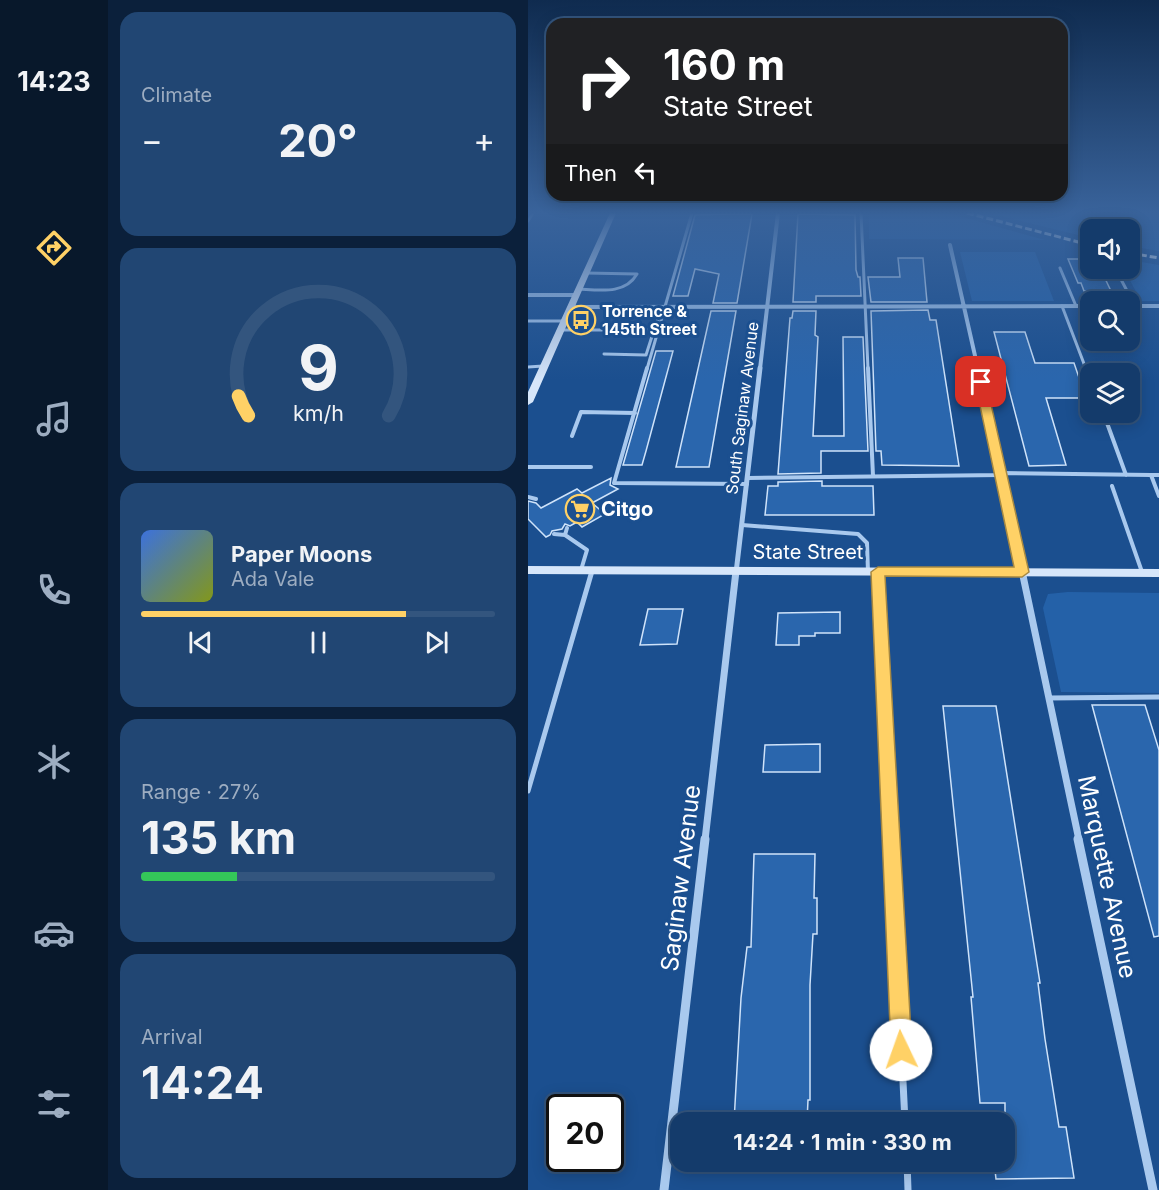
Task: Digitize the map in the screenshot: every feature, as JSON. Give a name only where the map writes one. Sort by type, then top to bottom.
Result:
[{"type":"street","points":[[528,402],[588,269]]},
{"type":"street","name":"South Saginaw Avenue","points":[[736,571],[772,269]]},
{"type":"street","name":"Marquette Avenue","points":[[955,269],[1153,1190]]},
{"type":"street","points":[[528,295],[577,292]]},
{"type":"street","points":[[570,307],[1080,306]]},
{"type":"street","points":[[1140,306],[1159,306]]},
{"type":"street","name":"State Street","points":[[528,570],[1159,573]]},
{"type":"street","name":"Saginaw Avenue","points":[[664,1190],[736,571]]},
{"type":"lane","points":[[675,269],[614,483],[1001,474],[1159,475]]},
{"type":"lane","points":[[864,269],[873,476]]},
{"type":"lane","points":[[1060,269],[1076,306]]},
{"type":"lane","points":[[577,292],[622,288],[635,281],[637,274],[586,273]]},
{"type":"lane","points":[[1062,306],[1084,363]]},
{"type":"lane","points":[[604,354],[646,355],[664,307]]},
{"type":"lane","points":[[528,321],[564,321]]},
{"type":"lane","points":[[560,330],[654,330]]},
{"type":"lane","points":[[528,367],[544,366]]},
{"type":"lane","points":[[572,436],[581,412],[635,413]]},
{"type":"lane","points":[[1107,423],[1126,475]]},
{"type":"lane","points":[[528,466],[591,467]]},
{"type":"lane","points":[[1151,475],[1159,496]]},
{"type":"lane","points":[[1112,486],[1142,572]]},
{"type":"lane","points":[[528,496],[536,499]]},
{"type":"lane","points":[[742,525],[858,534],[867,543],[873,572],[904,1112]]},
{"type":"lane","points":[[565,535],[567,528]]},
{"type":"lane","points":[[528,791],[586,570],[587,550],[565,535],[554,534]]},
{"type":"lane","points":[[1049,698],[1159,697]]},
{"type":"lane","points":[[907,1172],[908,1190]]},
{"type":"shaded area","points":[[964,269],[1041,269],[1054,301],[972,301]]},
{"type":"shaded area","points":[[1140,269],[1159,269],[1159,301],[1141,301],[1140,291],[1136,291],[1129,279],[1140,279]]},
{"type":"shaded area","points":[[1068,592],[1159,593],[1159,693],[1061,692],[1043,608],[1048,594]]},
{"type":"building","points":[[680,269],[743,269],[737,303],[713,303],[719,274],[695,269],[688,296],[673,296]]},
{"type":"building","points":[[795,269],[856,269],[858,277],[860,277],[861,296],[816,296],[816,302],[793,302]]},
{"type":"building","points":[[899,269],[924,269],[927,302],[871,302],[868,277],[900,277]]},
{"type":"building","points":[[1072,269],[1080,269],[1080,279],[1105,279],[1111,291],[1084,291],[1081,283],[1078,283]]},
{"type":"building","points":[[928,310],[930,320],[936,320],[959,466],[882,465],[881,451],[876,451],[871,311]]},
{"type":"building","points":[[711,311],[736,311],[709,467],[676,467]]},
{"type":"building","points":[[793,311],[816,311],[815,335],[818,337],[813,436],[844,436],[843,337],[863,337],[868,451],[821,451],[821,473],[778,474],[790,318],[792,318]]},
{"type":"building","points":[[994,332],[1025,332],[1035,363],[1074,363],[1080,380],[1080,398],[1046,398],[1066,465],[1029,466]]},
{"type":"building","points":[[656,351],[673,351],[642,465],[623,465]]},
{"type":"building","points":[[611,478],[610,485],[618,489],[592,503],[605,514],[582,527],[577,522],[570,526],[565,524],[562,529],[552,531],[546,537],[528,519],[528,501],[536,503],[541,508],[577,489],[582,493]]},
{"type":"building","points":[[822,481],[822,486],[873,486],[874,515],[765,515],[768,486],[778,486],[778,482]]},
{"type":"building","points":[[648,609],[683,609],[677,644],[640,645]]},
{"type":"building","points":[[840,612],[840,633],[815,633],[815,636],[799,636],[799,645],[776,645],[778,613]]},
{"type":"building","points":[[1092,705],[1145,705],[1159,750],[1159,936],[1154,937]]},
{"type":"building","points":[[943,706],[996,706],[1040,983],[1038,983],[1045,1039],[1059,1127],[1066,1127],[1074,1178],[996,1179],[995,1172],[1015,1172],[1015,1112],[1005,1112],[1005,1103],[980,1103],[971,997],[973,997]]},
{"type":"building","points":[[820,744],[820,772],[763,772],[765,745]]},
{"type":"building","points":[[754,854],[815,854],[814,898],[817,898],[817,934],[813,934],[810,985],[810,1100],[808,1100],[807,1112],[735,1112],[741,998],[747,947],[751,947]]},
{"type":"place","name":"Torrence & 145th Street","points":[[581,320]]},
{"type":"place","name":"Citgo","points":[[580,509]]},
{"type":"route","points":[[901,1050],[878,572],[1022,572],[981,382]]}]
